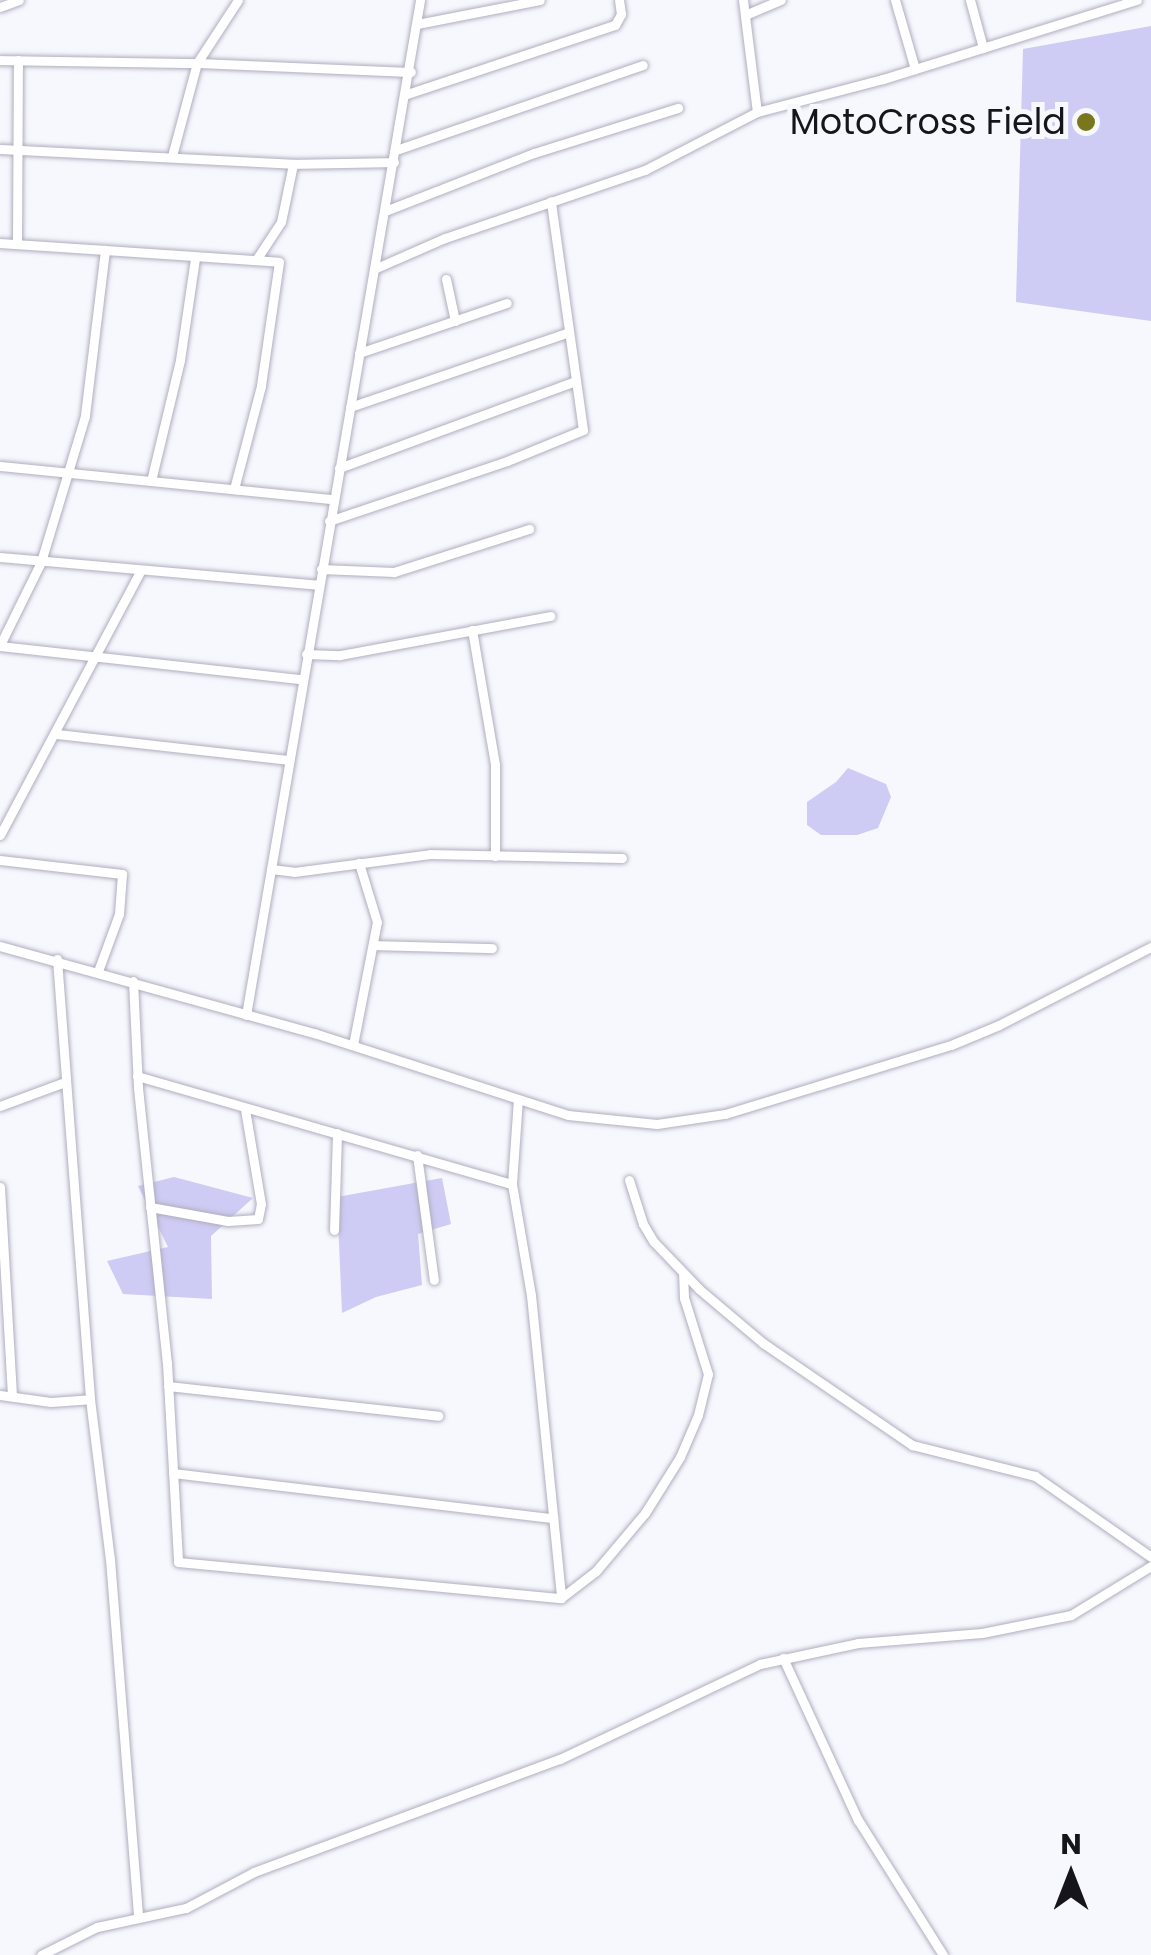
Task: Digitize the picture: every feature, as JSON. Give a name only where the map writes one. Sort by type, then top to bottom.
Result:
[{"type":"street","points":[[0,7],[19,0]]},
{"type":"street","points":[[172,156],[197,64],[238,0]]},
{"type":"street","points":[[246,1015],[301,679],[412,72],[420,0]]},
{"type":"street","points":[[418,24],[540,0]]},
{"type":"street","points":[[407,94],[614,25],[621,14],[619,0]]},
{"type":"street","points":[[743,0],[757,112]]},
{"type":"street","points":[[745,14],[781,0]]},
{"type":"street","points":[[895,0],[915,69]]},
{"type":"street","points":[[970,0],[983,48]]},
{"type":"street","points":[[1094,0],[1096,12]]},
{"type":"street","points":[[374,270],[551,201],[645,170],[757,112],[915,69],[1137,0]]},
{"type":"street","points":[[0,60],[412,72]]},
{"type":"street","points":[[17,242],[18,60]]},
{"type":"street","points":[[0,148],[293,164],[395,156],[644,65]]},
{"type":"street","points":[[385,211],[534,153],[678,108]]},
{"type":"street","points":[[256,260],[280,222],[293,164]]},
{"type":"street","points":[[329,521],[584,430],[551,201]]},
{"type":"street","points":[[0,243],[279,262],[261,386],[234,489]]},
{"type":"street","points":[[105,250],[84,416],[41,562],[0,646],[301,679]]},
{"type":"street","points":[[152,481],[180,360],[195,258]]},
{"type":"street","points":[[446,278],[455,321]]},
{"type":"street","points":[[360,353],[507,303]]},
{"type":"street","points":[[350,407],[569,332]]},
{"type":"street","points":[[339,468],[575,381]]},
{"type":"street","points":[[0,466],[333,499]]},
{"type":"street","points":[[321,568],[394,572],[530,529]]},
{"type":"street","points":[[0,557],[318,584]]},
{"type":"street","points":[[0,835],[141,570]]},
{"type":"street","points":[[306,654],[340,655],[550,616]]},
{"type":"street","points":[[472,630],[494,765],[496,856]]},
{"type":"street","points":[[57,734],[288,760]]},
{"type":"street","points":[[271,869],[294,872],[430,854],[622,858]]},
{"type":"street","points":[[0,860],[122,874],[119,914],[98,971]]},
{"type":"street","points":[[354,1045],[376,922],[359,862]]},
{"type":"street","points":[[0,946],[354,1045],[568,1116],[628,1124],[725,1114],[951,1045],[1000,1025],[1151,947]]},
{"type":"street","points":[[374,946],[492,948]]},
{"type":"street","points":[[57,960],[90,1399],[110,1559],[138,1916]]},
{"type":"street","points":[[133,981],[138,1076],[168,1386],[178,1562],[561,1598],[596,1571],[645,1513],[680,1457],[698,1415],[708,1374],[684,1298],[682,1273]]},
{"type":"street","points":[[138,1076],[512,1184]]},
{"type":"street","points":[[0,1106],[65,1082]]},
{"type":"street","points":[[518,1099],[512,1184],[529,1278],[561,1598]]},
{"type":"street","points":[[150,1207],[228,1221],[258,1219],[261,1204],[245,1109]]},
{"type":"street","points":[[334,1230],[338,1133]]},
{"type":"street","points":[[417,1155],[434,1280]]},
{"type":"street","points":[[629,1180],[646,1230],[682,1273],[763,1342],[912,1446],[1023,1471],[1151,1557]]},
{"type":"street","points":[[0,1187],[12,1394]]},
{"type":"street","points":[[168,1386],[438,1416]]},
{"type":"street","points":[[0,1396],[12,1394],[51,1402],[90,1399]]},
{"type":"street","points":[[173,1473],[553,1518]]},
{"type":"street","points":[[41,1955],[86,1931],[186,1908],[254,1872],[547,1764],[754,1667],[858,1642],[982,1632],[1071,1615],[1151,1566]]},
{"type":"street","points":[[783,1658],[858,1820],[943,1955]]},
{"type":"shaded area","name":"MotoCross Field","points":[[1151,26],[1151,321],[1016,302],[1023,49]]},
{"type":"shaded area","points":[[848,768],[886,784],[891,797],[878,828],[857,835],[821,835],[807,825],[807,802],[836,782]]},
{"type":"shaded area","points":[[174,1177],[253,1198],[211,1236],[212,1299],[123,1294],[107,1261],[168,1247],[138,1186]]},
{"type":"shaded area","points":[[442,1178],[451,1224],[418,1234],[422,1285],[376,1297],[342,1313],[337,1197]]},
{"type":"place","name":"MotoCross Field","points":[[1086,122]]}]
